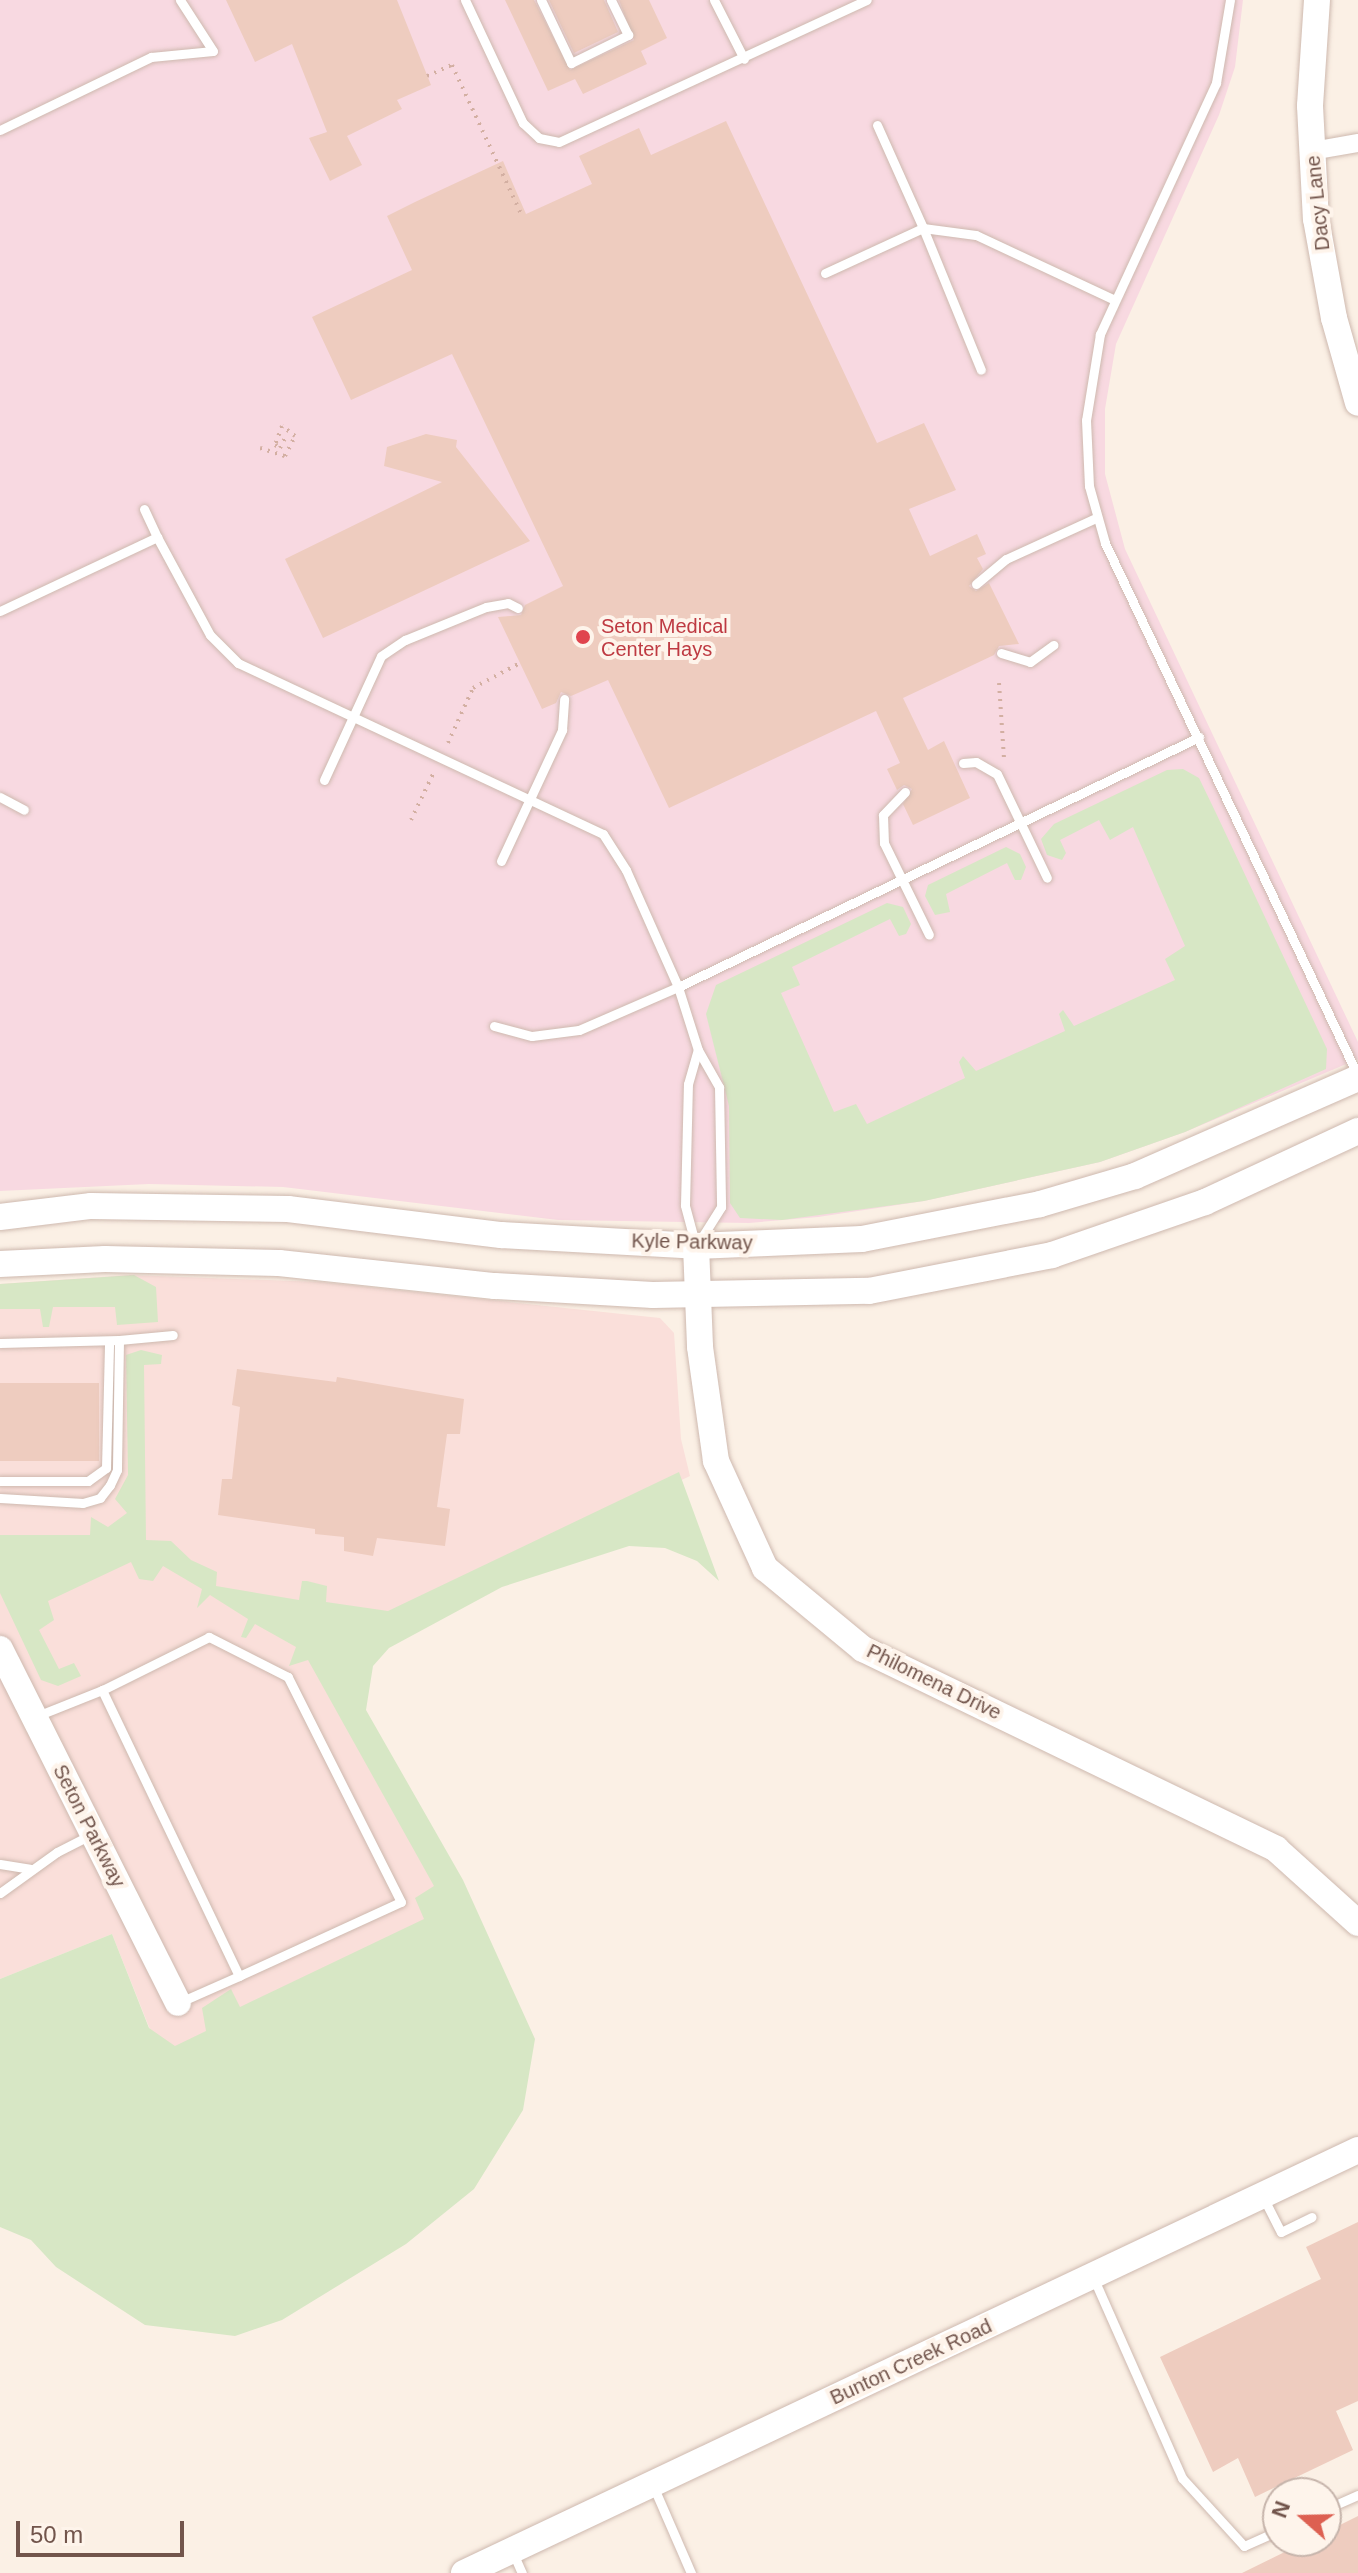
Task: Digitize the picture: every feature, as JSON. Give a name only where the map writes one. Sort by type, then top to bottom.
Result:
[{"type":"street","name":"Dacy Lane","points":[[1317,0],[1310,106],[1316,219],[1353,369],[1358,403]]},
{"type":"street","points":[[1312,151],[1358,143]]},
{"type":"street","name":"Kyle Parkway","points":[[0,1217],[91,1206],[288,1209],[501,1235],[696,1246],[862,1239],[1040,1204],[1164,1164],[1358,1077]]},
{"type":"street","points":[[0,1264],[105,1259],[279,1263],[495,1286],[696,1296],[869,1291],[1052,1255],[1205,1202],[1358,1131]]},
{"type":"street","name":"Philomena Drive","points":[[696,1246],[696,1296],[716,1461],[765,1568],[863,1649],[1276,1849],[1358,1923]]},
{"type":"street","name":"Seton Parkway","points":[[0,1649],[178,2003]]},
{"type":"street","name":"Bunton Creek Road","points":[[464,2573],[516,2562],[651,2482],[1358,2150]]},
{"type":"lane","points":[[0,130],[151,57],[213,51],[180,0]]},
{"type":"lane","points":[[465,0],[523,123],[549,142],[568,141],[867,0]]},
{"type":"lane","points":[[541,0],[571,63],[628,35],[611,0]]},
{"type":"lane","points":[[714,0],[744,59]]},
{"type":"lane","points":[[1230,0],[1216,83],[1115,300],[1097,348],[1086,420],[1096,518],[1358,1077]]},
{"type":"lane","points":[[877,125],[981,370]]},
{"type":"lane","points":[[825,273],[923,228],[976,235],[1115,300]]},
{"type":"lane","points":[[144,509],[223,652],[603,834],[626,870],[678,987],[698,1050],[719,1087],[721,1207],[696,1246]]},
{"type":"lane","points":[[976,584],[1014,556],[1096,518]]},
{"type":"lane","points":[[0,611],[157,537]]},
{"type":"lane","points":[[324,780],[374,666],[391,647],[486,607],[518,608]]},
{"type":"lane","points":[[1001,653],[1030,662],[1053,645]]},
{"type":"lane","points":[[501,861],[562,730],[564,699]]},
{"type":"lane","points":[[494,1026],[532,1036],[559,1035],[678,987],[1199,737]]},
{"type":"lane","points":[[963,763],[976,762],[997,774],[1047,878]]},
{"type":"lane","points":[[905,792],[889,806],[881,826],[902,880],[929,935]]},
{"type":"lane","points":[[0,797],[24,810]]},
{"type":"lane","points":[[696,1246],[685,1205],[688,1084],[698,1050]]},
{"type":"lane","points":[[0,1343],[114,1341],[173,1335]]},
{"type":"lane","points":[[0,1481],[88,1481],[106,1468],[114,1341]]},
{"type":"lane","points":[[0,1498],[83,1503],[100,1498],[110,1485],[117,1470],[114,1341]]},
{"type":"lane","points":[[34,1717],[102,1690],[209,1637],[288,1677],[401,1902],[178,2003]]},
{"type":"lane","points":[[102,1690],[239,1976]]},
{"type":"lane","points":[[0,1893],[30,1869],[93,1834]]},
{"type":"lane","points":[[0,1864],[30,1869]]},
{"type":"lane","points":[[1262,2196],[1281,2232],[1312,2217]]},
{"type":"lane","points":[[1093,2277],[1182,2478],[1244,2546],[1262,2538]]},
{"type":"lane","points":[[651,2482],[691,2573]]},
{"type":"path","points":[[427,76],[452,65],[522,216]]},
{"type":"path","points":[[260,448],[285,456],[295,436],[282,426],[275,445],[280,448],[285,438]]},
{"type":"path","points":[[448,743],[473,688],[520,663]]},
{"type":"path","points":[[999,683],[1004,758]]},
{"type":"path","points":[[411,820],[436,770]]},
{"type":"shaded area","name":"Seton Medical Center Hays","points":[[0,0],[1243,0],[1235,67],[1219,115],[1116,344],[1105,409],[1105,474],[1125,549],[1358,1042],[1358,1059],[1185,1132],[1100,1162],[924,1201],[818,1217],[749,1223],[558,1220],[283,1187],[149,1184],[0,1191]]},
{"type":"shaded area","points":[[130,1275],[320,1282],[660,1318],[674,1333],[681,1439],[690,1476],[327,1650],[437,1889],[439,1912],[165,2067],[112,1934],[0,1979],[0,1284]]},
{"type":"green space","points":[[1183,769],[1199,778],[1215,811],[1327,1049],[1326,1069],[1185,1132],[1100,1162],[924,1201],[782,1220],[740,1218],[730,1203],[729,1106],[706,1014],[716,985],[887,903],[903,907],[911,924],[906,934],[899,936],[890,919],[792,967],[800,985],[781,993],[834,1112],[856,1104],[867,1124],[965,1078],[959,1062],[963,1056],[976,1071],[1065,1031],[1059,1014],[1063,1010],[1074,1026],[1175,980],[1165,959],[1185,946],[1133,827],[1110,840],[1099,820],[1060,840],[1066,853],[1062,860],[1047,855],[1041,839],[1054,824],[1167,770]]},
{"type":"green space","points":[[1006,847],[1020,854],[1026,867],[1021,880],[1015,880],[1007,863],[946,894],[950,912],[935,915],[925,896],[928,885]]},
{"type":"green space","points":[[134,1275],[156,1287],[158,1322],[117,1325],[115,1307],[53,1307],[49,1327],[43,1327],[40,1309],[0,1309],[0,1284]]},
{"type":"green space","points":[[141,1350],[162,1355],[161,1364],[144,1365],[146,1540],[171,1541],[191,1560],[217,1572],[216,1586],[299,1600],[302,1581],[307,1581],[327,1586],[326,1602],[388,1611],[679,1472],[719,1581],[697,1561],[665,1548],[629,1546],[502,1587],[389,1648],[373,1666],[366,1710],[463,1880],[535,2039],[523,2110],[474,2189],[406,2244],[282,2320],[235,2336],[145,2325],[56,2267],[31,2240],[0,2227],[0,1979],[112,1934],[149,2028],[175,2046],[206,2031],[202,2008],[231,1989],[240,2007],[424,1919],[415,1898],[434,1886],[308,1660],[289,1666],[296,1647],[255,1624],[246,1638],[241,1637],[248,1619],[210,1595],[197,1608],[202,1589],[163,1566],[153,1581],[139,1579],[131,1562],[48,1601],[54,1620],[39,1630],[59,1669],[74,1663],[81,1676],[58,1686],[41,1680],[0,1593],[0,1535],[90,1535],[91,1517],[108,1527],[127,1513],[115,1499],[128,1475],[126,1355]]},
{"type":"building","points":[[226,0],[397,0],[431,85],[397,100],[402,109],[347,136],[362,165],[330,181],[309,138],[327,132],[292,44],[255,62]]},
{"type":"building","points":[[505,0],[534,0],[570,70],[634,40],[619,0],[649,0],[667,38],[641,51],[647,64],[583,94],[575,79],[548,91]]},
{"type":"building","points":[[549,0],[604,0],[618,32],[574,53]]},
{"type":"building","name":"Seton Medical Center Hays","points":[[726,121],[877,443],[924,423],[956,490],[909,509],[930,556],[977,534],[986,554],[977,558],[983,569],[969,586],[976,591],[989,583],[1019,644],[999,646],[994,655],[903,698],[928,750],[944,741],[970,798],[913,825],[903,804],[912,789],[904,785],[897,790],[887,769],[900,763],[876,711],[669,808],[608,680],[571,696],[561,692],[556,703],[542,709],[498,617],[521,615],[525,605],[563,586],[452,354],[351,400],[312,317],[412,270],[387,216],[415,202],[503,161],[526,214],[592,184],[579,156],[639,128],[651,155]]},
{"type":"building","points":[[426,434],[457,440],[456,447],[530,541],[323,638],[285,559],[442,482],[384,466],[387,447]]},
{"type":"building","points":[[237,1369],[336,1382],[337,1377],[464,1399],[460,1434],[447,1434],[437,1507],[450,1509],[445,1546],[377,1538],[373,1556],[344,1551],[344,1537],[315,1534],[315,1529],[218,1515],[222,1479],[232,1479],[240,1407],[232,1405]]},
{"type":"building","points":[[0,1383],[99,1383],[99,1461],[0,1461]]},
{"type":"building","points":[[1358,2222],[1358,2401],[1336,2411],[1353,2450],[1297,2477],[1262,2477],[1262,2494],[1255,2497],[1238,2458],[1213,2472],[1160,2357],[1321,2279],[1306,2247]]},
{"type":"building","points":[[1358,2516],[1358,2573],[1242,2573],[1274,2557],[1342,2557],[1342,2524]]},
{"type":"place","name":"Seton Medical Center Hays","points":[[583,637]]}]
